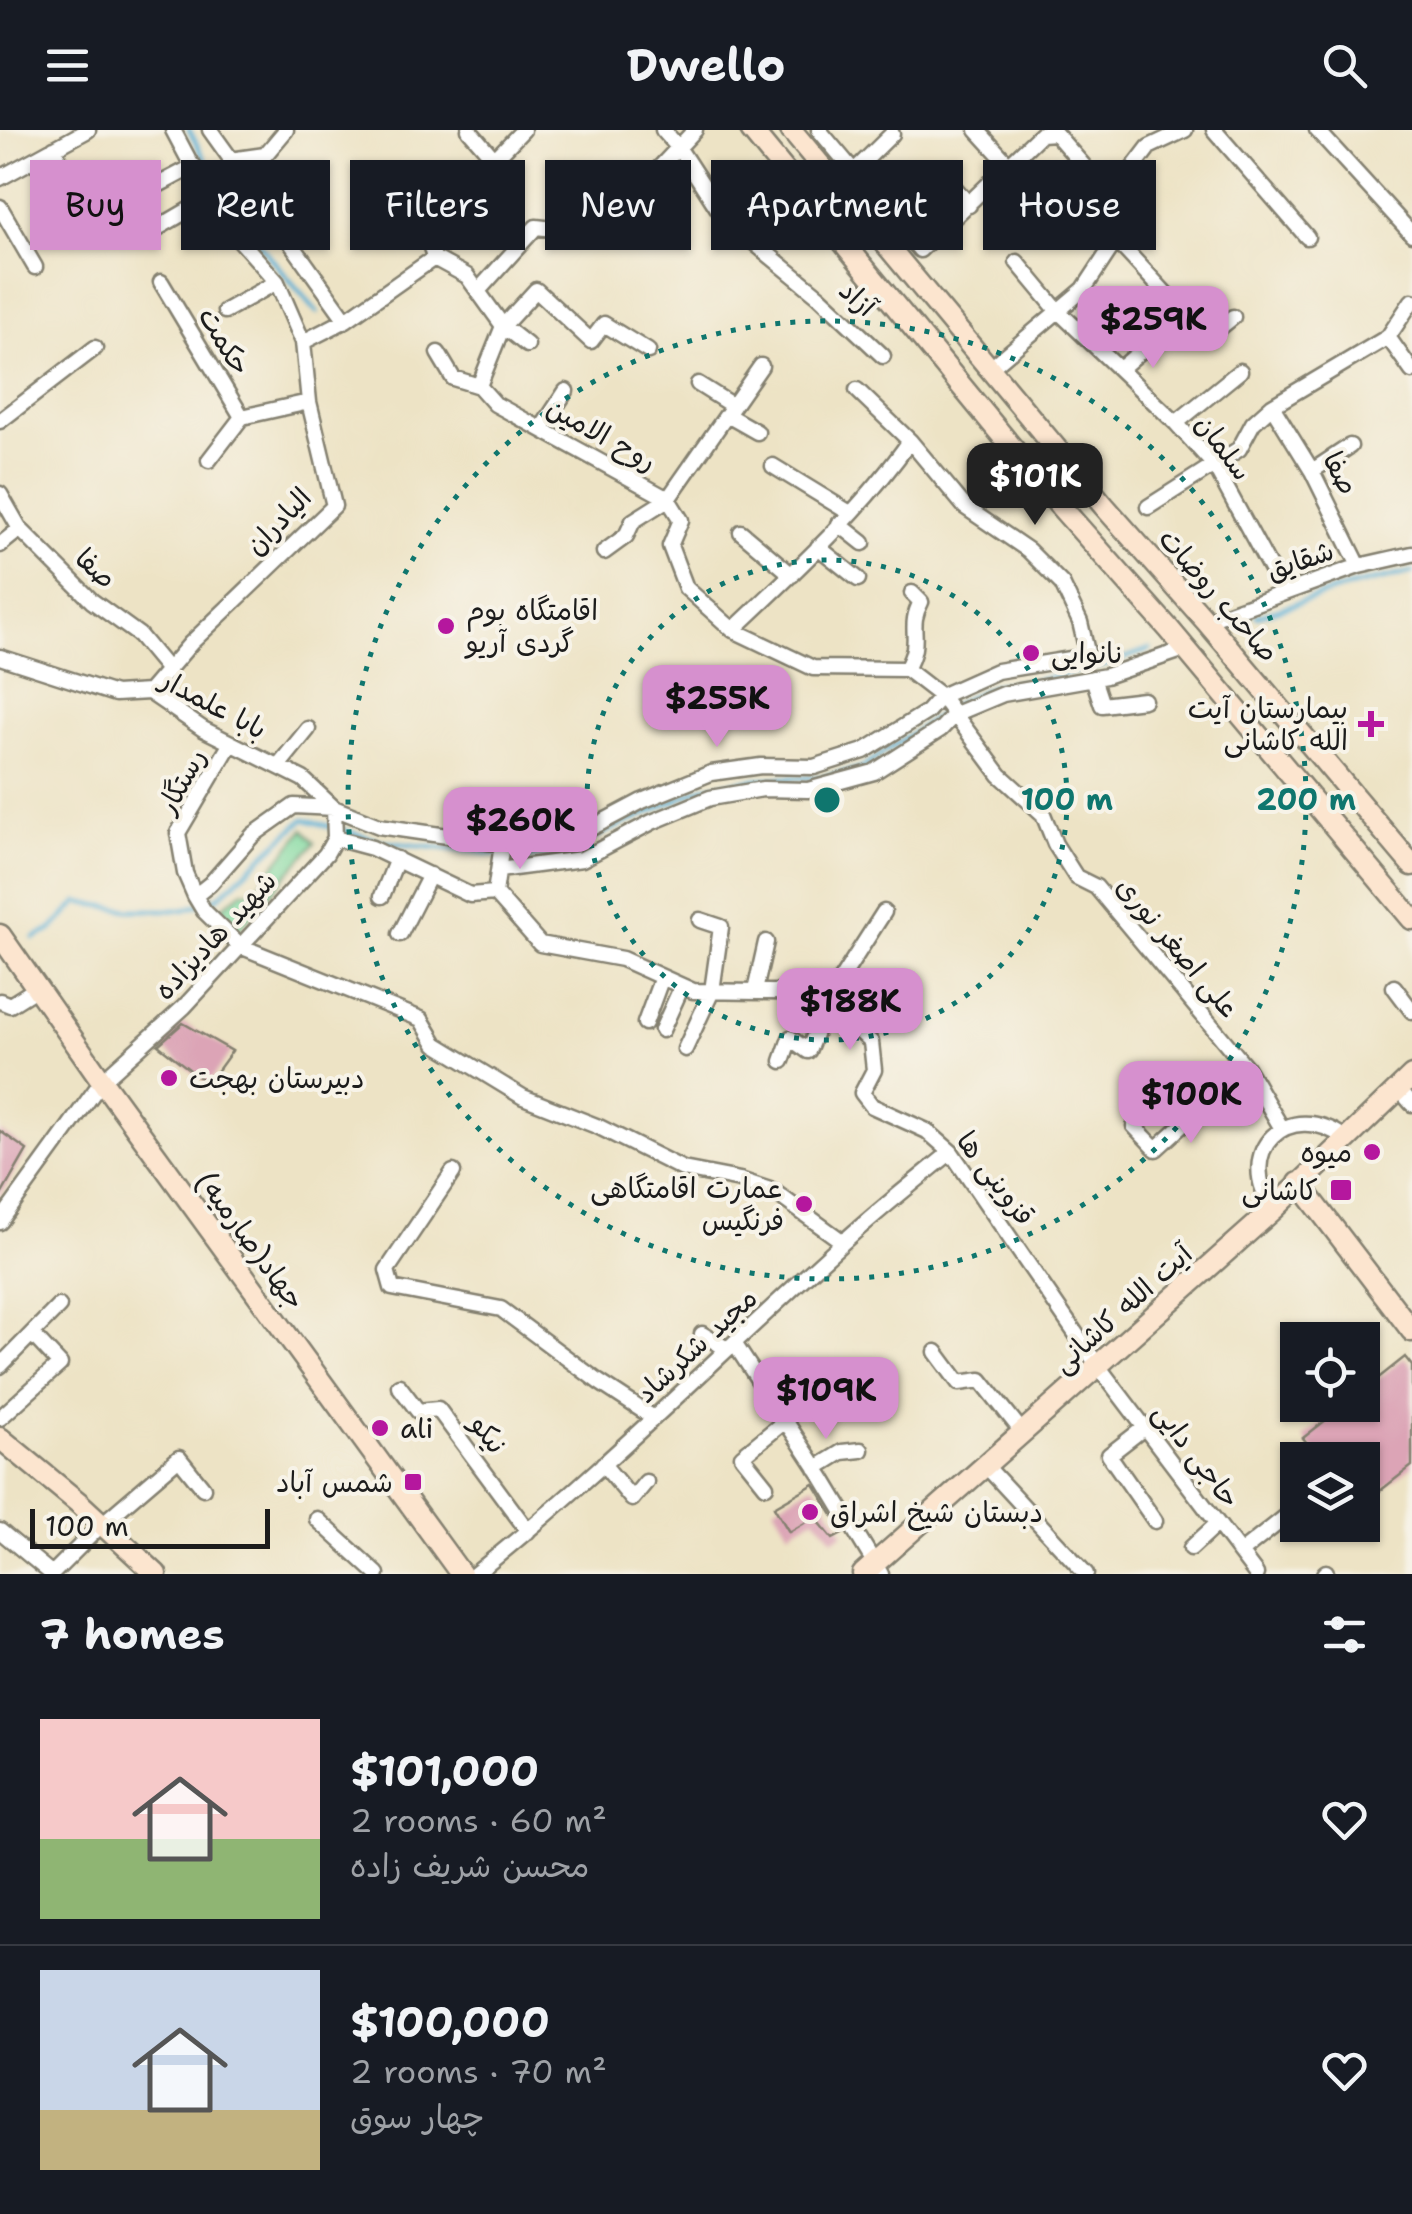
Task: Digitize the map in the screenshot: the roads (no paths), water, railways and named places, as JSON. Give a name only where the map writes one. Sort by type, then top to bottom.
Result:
[{"type":"street","points":[[0,178],[88,130]]},
{"type":"street","points":[[210,130],[230,160],[265,155],[286,130]]},
{"type":"street","points":[[469,130],[495,160],[524,130]]},
{"type":"street","name":"آزاد","points":[[663,130],[711,198]]},
{"type":"street","points":[[665,160],[694,130]]},
{"type":"street","points":[[751,130],[777,160]]},
{"type":"street","name":"صاحب روضات","points":[[791,130],[825,160]]},
{"type":"street","points":[[819,130],[836,160]]},
{"type":"street","points":[[977,130],[1004,160]]},
{"type":"street","points":[[1140,160],[1150,147],[1185,130]]},
{"type":"street","points":[[1214,130],[1307,238]]},
{"type":"street","points":[[1317,130],[1412,234]]},
{"type":"street","points":[[1015,160],[1040,134],[1057,132],[1080,160]]},
{"type":"street","name":"الیادران","points":[[182,133],[192,160]]},
{"type":"street","points":[[866,160],[892,134]]},
{"type":"street","points":[[54,148],[59,160]]},
{"type":"street","points":[[963,211],[983,191]]},
{"type":"street","points":[[963,198],[969,205]]},
{"type":"street","points":[[0,208],[35,267]]},
{"type":"street","points":[[478,291],[536,227],[545,228]]},
{"type":"street","name":"الیادران","points":[[149,692],[191,642],[334,506],[310,402],[303,342],[277,282],[249,250]]},
{"type":"street","points":[[295,250],[346,320]]},
{"type":"street","points":[[432,250],[434,258],[467,276],[503,326],[527,345]]},
{"type":"street","name":"آزاد","points":[[765,250],[883,356]]},
{"type":"street","points":[[851,250],[1060,506],[1412,919]]},
{"type":"street","name":"صاحب روضات","points":[[902,250],[1104,506],[1412,865]]},
{"type":"street","points":[[992,367],[1084,289],[1107,250]]},
{"type":"street","points":[[1124,250],[1207,338],[1233,317]]},
{"type":"street","points":[[303,342],[346,320],[434,258]]},
{"type":"street","name":"سلمان","points":[[1017,262],[1057,310],[1214,465],[1284,592]]},
{"type":"street","name":"حکمت","points":[[162,282],[242,417],[310,402]]},
{"type":"street","points":[[226,312],[277,282]]},
{"type":"street","points":[[479,386],[503,326],[536,290],[591,341],[604,324],[648,352]]},
{"type":"street","points":[[1148,507],[1238,449],[1253,424],[1272,406],[1388,337],[1412,301]]},
{"type":"street","points":[[1388,337],[1412,371]]},
{"type":"street","points":[[1120,370],[1148,345]]},
{"type":"street","points":[[0,421],[95,348]]},
{"type":"street","name":"روح الامین","points":[[438,353],[453,378],[479,386],[495,404],[668,499],[681,520],[670,546],[686,588],[733,630],[813,668],[906,669]]},
{"type":"street","points":[[604,552],[626,536],[633,521],[668,499],[761,366]]},
{"type":"street","points":[[1176,424],[1240,371]]},
{"type":"street","points":[[698,384],[756,432]]},
{"type":"street","points":[[195,896],[253,835],[294,806],[334,808],[378,826],[502,844],[574,838],[642,802],[710,773],[761,766],[814,767],[864,751],[927,712],[942,696],[997,670],[1088,656],[1080,622],[1062,584],[1028,550],[965,507],[910,441],[857,390]]},
{"type":"street","points":[[541,430],[566,391]]},
{"type":"street","name":"صفا","points":[[1272,406],[1312,470],[1360,566]]},
{"type":"street","points":[[209,460],[242,417]]},
{"type":"street","points":[[733,630],[818,547],[890,470],[910,441]]},
{"type":"street","points":[[1312,470],[1350,446]]},
{"type":"street","points":[[1020,456],[1036,462],[1050,460],[1059,450]]},
{"type":"street","points":[[773,466],[845,518],[863,543]]},
{"type":"street","points":[[1060,506],[1062,492],[1075,488],[1104,506]]},
{"type":"street","name":"صفا","points":[[0,494],[20,529],[92,601],[139,634],[168,670]]},
{"type":"street","points":[[0,545],[20,529]]},
{"type":"street","points":[[741,532],[792,574]]},
{"type":"street","points":[[818,547],[858,579]]},
{"type":"street","name":"شقایق","points":[[1206,621],[1360,566],[1412,554]]},
{"type":"street","points":[[912,593],[921,602],[912,618],[916,652],[906,669],[942,696]]},
{"type":"street","points":[[498,870],[582,860],[652,822],[710,798],[763,789],[808,790],[874,772],[941,730],[955,714],[1003,694],[1093,678],[1185,649]]},
{"type":"street","name":"بابا علمدار","points":[[0,657],[115,694],[149,692],[203,729],[303,779],[334,808]]},
{"type":"street","points":[[997,670],[1003,694]]},
{"type":"street","points":[[1093,678],[1102,704],[1144,700]]},
{"type":"street","name":"علی اصغر نوری","points":[[942,696],[1000,775],[1042,814],[1054,844],[1076,877],[1096,888],[1246,1066],[1281,1128]]},
{"type":"street","points":[[278,766],[308,730]]},
{"type":"street","name":"رستگار","points":[[232,743],[178,833],[185,873],[195,896],[204,911],[240,946]]},
{"type":"street","points":[[334,808],[336,838],[372,848],[470,894],[495,893]]},
{"type":"street","name":"شهید هادیزاده","points":[[0,1222],[102,1081],[184,1007],[326,854],[336,838]]},
{"type":"street","points":[[502,844],[495,893],[540,944],[622,960],[693,991],[832,993]]},
{"type":"street","points":[[382,896],[397,860]]},
{"type":"street","points":[[400,934],[430,876]]},
{"type":"street","points":[[782,1061],[790,1038],[808,1051],[832,993],[884,912]]},
{"type":"street","points":[[685,1049],[712,991],[720,927],[700,920]]},
{"type":"street","name":"جهاد(صارمیه)","points":[[0,935],[461,1574]]},
{"type":"street","points":[[755,991],[766,942]]},
{"type":"street","points":[[240,946],[421,1019],[436,1044],[523,1098],[599,1126],[683,1169],[773,1191],[844,1242]]},
{"type":"street","points":[[646,1023],[662,977]]},
{"type":"street","points":[[662,1030],[682,986]]},
{"type":"street","points":[[1394,987],[1412,1011]]},
{"type":"street","points":[[0,1001],[10,1005],[37,988]]},
{"type":"street","name":"قزوینی ها","points":[[832,993],[842,1015],[871,1042],[874,1070],[862,1093],[872,1106],[927,1131],[950,1152],[1098,1366]]},
{"type":"street","points":[[1134,1126],[1156,1149],[1246,1066]]},
{"type":"street","name":"آیت الله کاشانی","points":[[872,1571],[1274,1209],[1295,1177],[1408,1089]]},
{"type":"street","points":[[1274,1209],[1261,1191],[1258,1166],[1264,1146],[1281,1128],[1305,1123],[1318,1125],[1330,1127],[1345,1138]]},
{"type":"street","name":"مجید شکرشاد","points":[[474,1574],[604,1464],[844,1242],[950,1152]]},
{"type":"street","points":[[453,1172],[387,1270],[392,1288],[501,1308],[654,1418]]},
{"type":"street","points":[[1295,1177],[1412,1331]]},
{"type":"street","points":[[0,1366],[59,1306]]},
{"type":"street","points":[[0,1418],[60,1364],[32,1334]]},
{"type":"street","points":[[702,1334],[730,1346],[785,1421],[868,1551],[872,1571]]},
{"type":"street","points":[[936,1352],[959,1383],[981,1380],[1023,1433]]},
{"type":"street","name":"حاجی دایی","points":[[1098,1366],[1252,1573]]},
{"type":"street","name":"نیکو","points":[[398,1386],[418,1412],[438,1409],[528,1531]]},
{"type":"street","points":[[766,1486],[742,1456],[785,1421]]},
{"type":"street","points":[[1145,1427],[1110,1455],[1156,1521]]},
{"type":"street","points":[[0,1438],[156,1574]]},
{"type":"street","points":[[816,1468],[842,1452],[861,1450]]},
{"type":"street","points":[[0,1531],[52,1574],[102,1524],[179,1458],[203,1488]]},
{"type":"street","points":[[604,1464],[632,1499],[646,1482]]},
{"type":"street","points":[[986,1466],[1079,1571]]},
{"type":"street","points":[[317,1519],[376,1574]]},
{"type":"street","points":[[1240,1553],[1280,1521]]},
{"type":"street","points":[[1191,1548],[1218,1524]]},
{"type":"waterway","points":[[189,130],[235,216],[317,312]]},
{"type":"waterway","points":[[1257,616],[1348,587],[1412,572]]},
{"type":"waterway","points":[[34,938],[51,930],[78,902],[129,910],[183,910],[217,898],[304,819],[384,842],[530,858],[567,850],[705,787],[757,779],[821,777],[862,768],[951,706],[993,685],[1106,665],[1150,649]]},
{"type":"place","name":"اقامتگاه بوم گردی آریو","points":[[446,626]]},
{"type":"place","name":"نانوایی","points":[[1031,653]]},
{"type":"place","name":"بیمارستان آیت الله کاشانی","points":[[1371,724]]},
{"type":"place","name":"دبیرستان بهجت","points":[[169,1078]]},
{"type":"place","name":"میوه","points":[[1372,1152]]},
{"type":"place","name":"کاشانی","points":[[1341,1190]]},
{"type":"place","name":"عمارت اقامتگاهی فرنگیس","points":[[804,1204]]},
{"type":"place","name":"ali","points":[[380,1428]]},
{"type":"place","name":"شمس آباد","points":[[413,1482]]},
{"type":"place","name":"دبستان شیخ اشراق","points":[[810,1512]]}]
